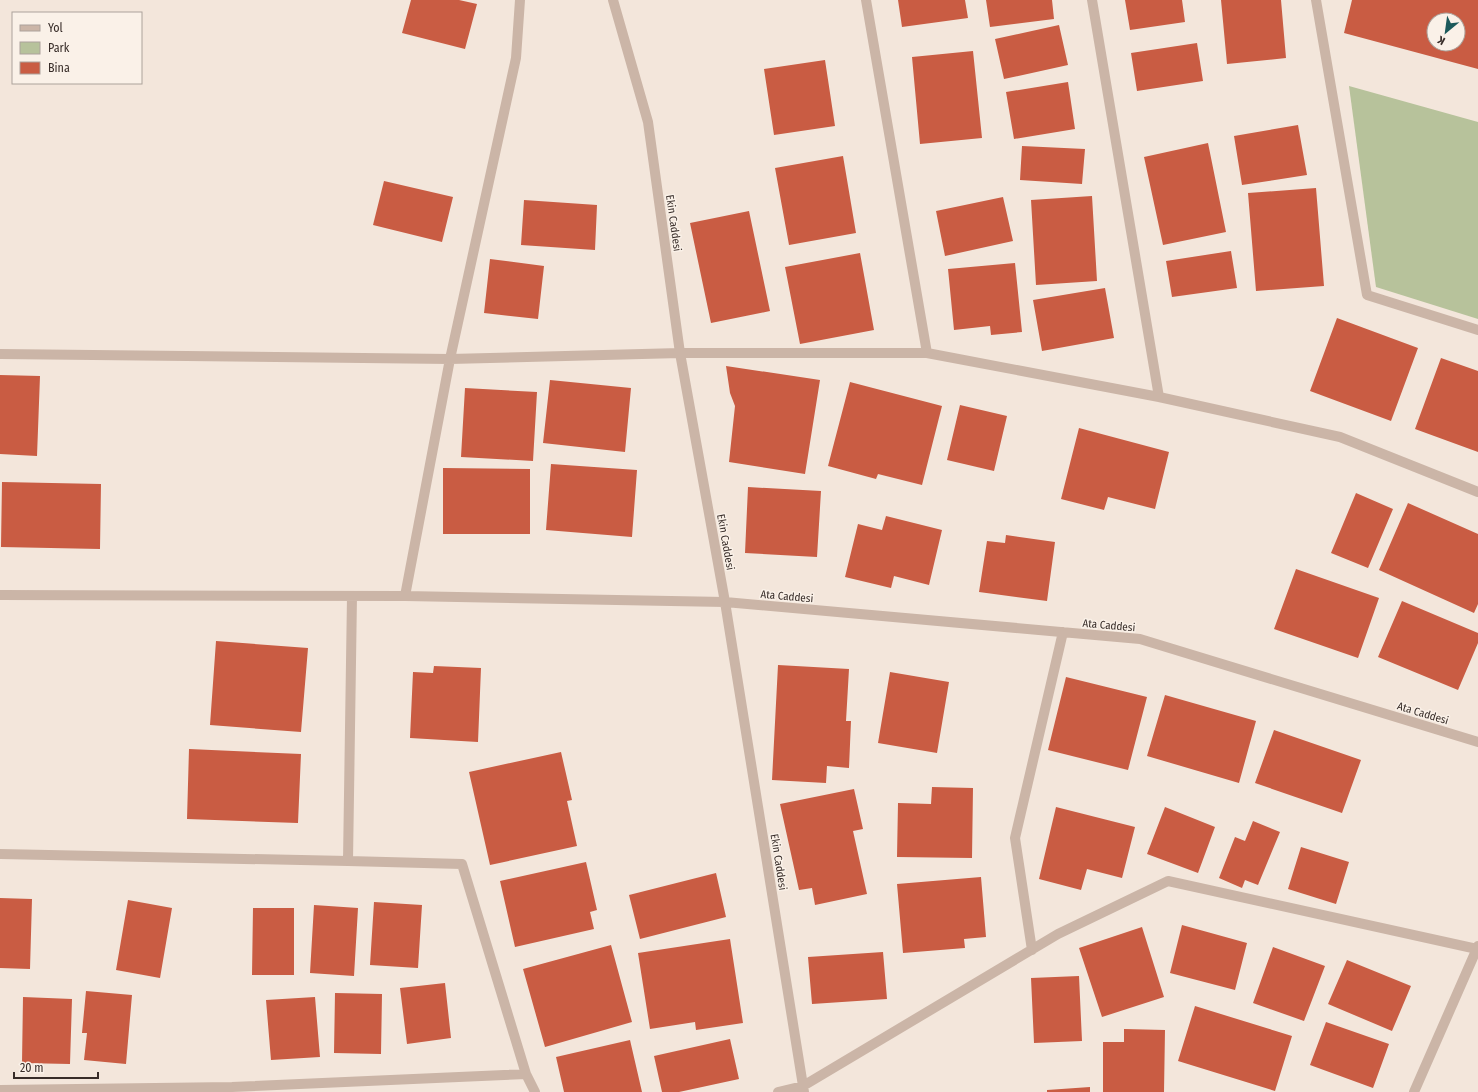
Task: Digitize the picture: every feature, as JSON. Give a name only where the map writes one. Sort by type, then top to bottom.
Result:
[{"type":"street","points":[[405,596],[450,359],[516,58],[520,0]]},
{"type":"street","name":"Ekin Caddesi","points":[[613,0],[648,122],[680,353],[725,602],[804,1089]]},
{"type":"street","points":[[866,0],[927,353]]},
{"type":"street","points":[[1092,0],[1159,397]]},
{"type":"street","points":[[1316,0],[1367,295],[1478,330]]},
{"type":"street","points":[[0,354],[450,359],[680,353],[927,353],[1159,397],[1340,437],[1478,492]]},
{"type":"street","name":"Ata Caddesi","points":[[0,595],[405,596],[725,602],[1140,639],[1478,742]]},
{"type":"street","points":[[348,862],[352,596]]},
{"type":"street","points":[[1032,950],[1015,838],[1063,632]]},
{"type":"street","points":[[0,854],[462,864],[526,1074],[535,1092]]},
{"type":"street","points":[[778,1092],[804,1089],[1058,934],[1168,881],[1477,948],[1414,1092]]},
{"type":"street","points":[[0,1089],[232,1087],[526,1074]]},
{"type":"green space","points":[[1349,86],[1478,122],[1478,319],[1376,287]]},
{"type":"building","points":[[411,0],[459,0],[477,4],[465,49],[402,33]]},
{"type":"building","points":[[898,0],[965,0],[968,18],[902,27]]},
{"type":"building","points":[[986,0],[1052,0],[1054,19],[990,27]]},
{"type":"building","points":[[1125,0],[1182,0],[1185,22],[1130,30]]},
{"type":"building","points":[[1221,0],[1281,0],[1286,58],[1227,64]]},
{"type":"building","points":[[1352,0],[1478,0],[1478,69],[1344,33]]},
{"type":"building","points":[[1059,25],[1068,65],[1004,79],[995,39]]},
{"type":"building","points":[[1197,43],[1203,81],[1137,91],[1131,53]]},
{"type":"building","points":[[973,51],[982,138],[920,144],[912,57]]},
{"type":"building","points":[[825,60],[835,126],[774,135],[764,69]]},
{"type":"building","points":[[1068,82],[1075,129],[1014,139],[1006,92]]},
{"type":"building","points":[[1298,125],[1307,175],[1242,185],[1234,136]]},
{"type":"building","points":[[1208,143],[1226,232],[1163,245],[1144,157]]},
{"type":"building","points":[[1022,146],[1085,149],[1082,184],[1020,180]]},
{"type":"building","points":[[843,156],[856,233],[789,245],[775,168]]},
{"type":"building","points":[[384,181],[453,197],[442,242],[373,225]]},
{"type":"building","points":[[1316,188],[1324,286],[1256,291],[1248,193]]},
{"type":"building","points":[[1092,196],[1097,281],[1036,285],[1031,200]]},
{"type":"building","points":[[1003,197],[1013,241],[945,256],[936,211]]},
{"type":"building","points":[[524,200],[597,205],[595,250],[521,245]]},
{"type":"building","points":[[749,211],[770,311],[711,323],[690,223]]},
{"type":"building","points":[[1231,251],[1237,288],[1172,297],[1166,261]]},
{"type":"building","points":[[860,253],[874,330],[800,344],[785,267]]},
{"type":"building","points":[[490,259],[544,266],[538,319],[484,313]]},
{"type":"building","points":[[1015,263],[1022,332],[991,335],[990,326],[954,330],[948,269]]},
{"type":"building","points":[[1105,288],[1114,338],[1042,351],[1033,300]]},
{"type":"building","points":[[1337,318],[1418,348],[1391,421],[1310,391]]},
{"type":"building","points":[[1441,358],[1478,371],[1478,452],[1415,429]]},
{"type":"building","points":[[726,366],[820,380],[805,474],[729,462],[735,406],[730,393]]},
{"type":"building","points":[[0,375],[40,376],[37,456],[0,454]]},
{"type":"building","points":[[550,380],[631,388],[625,452],[543,443]]},
{"type":"building","points":[[850,382],[942,406],[922,485],[878,474],[876,479],[828,466]]},
{"type":"building","points":[[465,388],[537,392],[533,461],[461,457]]},
{"type":"building","points":[[960,405],[1007,416],[994,471],[947,460]]},
{"type":"building","points":[[1079,428],[1169,452],[1155,509],[1108,497],[1104,510],[1061,499]]},
{"type":"building","points":[[551,464],[637,470],[632,537],[546,530]]},
{"type":"building","points":[[443,468],[530,469],[530,534],[443,534]]},
{"type":"building","points":[[2,482],[101,484],[100,549],[1,547]]},
{"type":"building","points":[[748,487],[821,491],[817,557],[745,553]]},
{"type":"building","points":[[1356,493],[1393,509],[1368,568],[1331,553]]},
{"type":"building","points":[[1408,503],[1478,534],[1478,604],[1474,613],[1379,570]]},
{"type":"building","points":[[886,516],[942,530],[929,585],[894,576],[891,588],[845,577],[858,524],[882,530]]},
{"type":"building","points":[[1006,535],[1055,542],[1047,601],[979,592],[987,541],[1005,543]]},
{"type":"building","points":[[1296,569],[1379,598],[1358,658],[1274,629]]},
{"type":"building","points":[[1402,601],[1478,633],[1478,643],[1458,690],[1378,657]]},
{"type":"building","points":[[216,641],[308,648],[301,732],[210,725]]},
{"type":"building","points":[[778,665],[849,669],[846,721],[851,721],[849,768],[827,766],[826,783],[772,780]]},
{"type":"building","points":[[434,666],[481,668],[478,742],[410,738],[413,672],[433,673]]},
{"type":"building","points":[[890,672],[949,682],[937,753],[878,743]]},
{"type":"building","points":[[1066,677],[1147,697],[1128,770],[1048,750]]},
{"type":"building","points":[[1165,695],[1256,721],[1239,783],[1147,756]]},
{"type":"building","points":[[1274,730],[1361,760],[1342,813],[1255,783]]},
{"type":"building","points":[[189,749],[301,754],[298,823],[187,819]]},
{"type":"building","points":[[561,752],[572,800],[567,801],[577,846],[490,865],[469,772]]},
{"type":"building","points":[[932,787],[973,788],[972,858],[897,857],[898,803],[931,804]]},
{"type":"building","points":[[854,789],[863,829],[853,831],[867,894],[815,905],[812,888],[799,890],[780,804]]},
{"type":"building","points":[[1056,807],[1135,827],[1122,878],[1087,869],[1081,890],[1039,879]]},
{"type":"building","points":[[1165,807],[1215,827],[1198,873],[1147,854]]},
{"type":"building","points":[[1253,821],[1280,832],[1258,885],[1245,880],[1242,888],[1219,878],[1235,837],[1245,841]]},
{"type":"building","points":[[1301,847],[1349,862],[1336,904],[1288,889]]},
{"type":"building","points":[[586,862],[597,910],[590,912],[594,929],[515,947],[500,881]]},
{"type":"building","points":[[716,873],[726,917],[640,939],[629,895]]},
{"type":"building","points":[[981,877],[986,937],[964,939],[965,948],[903,953],[897,884]]},
{"type":"building","points":[[0,898],[32,899],[30,969],[0,968]]},
{"type":"building","points":[[128,900],[172,908],[160,978],[116,970]]},
{"type":"building","points":[[374,902],[422,905],[418,968],[370,965]]},
{"type":"building","points":[[314,905],[358,908],[354,976],[310,973]]},
{"type":"building","points":[[253,908],[294,908],[294,975],[252,975]]},
{"type":"building","points":[[1182,925],[1247,943],[1235,990],[1170,973]]},
{"type":"building","points":[[1142,927],[1164,997],[1102,1017],[1079,948]]},
{"type":"building","points":[[730,939],[743,1023],[696,1030],[695,1022],[650,1029],[638,953]]},
{"type":"building","points":[[611,945],[632,1022],[545,1047],[523,969]]},
{"type":"building","points":[[1273,947],[1325,966],[1304,1021],[1253,1003]]},
{"type":"building","points":[[883,952],[887,999],[812,1004],[808,957]]},
{"type":"building","points":[[1347,960],[1411,986],[1392,1031],[1328,1004]]},
{"type":"building","points":[[1079,976],[1082,1041],[1034,1043],[1031,978]]},
{"type":"building","points":[[445,983],[451,1038],[407,1044],[400,988]]},
{"type":"building","points":[[86,991],[132,995],[126,1064],[84,1060],[87,1033],[82,1033]]},
{"type":"building","points":[[335,993],[382,994],[381,1054],[334,1053]]},
{"type":"building","points":[[23,997],[72,999],[70,1064],[22,1063]]},
{"type":"building","points":[[315,997],[320,1057],[271,1060],[266,1000]]},
{"type":"building","points":[[1195,1006],[1292,1036],[1275,1091],[1178,1061]]},
{"type":"building","points":[[1326,1022],[1389,1044],[1373,1088],[1310,1065]]},
{"type":"building","points":[[1124,1029],[1165,1030],[1164,1092],[1103,1092],[1103,1042],[1124,1042]]},
{"type":"building","points":[[730,1039],[739,1079],[679,1092],[662,1092],[654,1056]]},
{"type":"building","points":[[630,1040],[642,1092],[564,1092],[556,1057]]},
{"type":"building","points":[[1090,1087],[1090,1092],[1047,1092],[1047,1090]]}]
